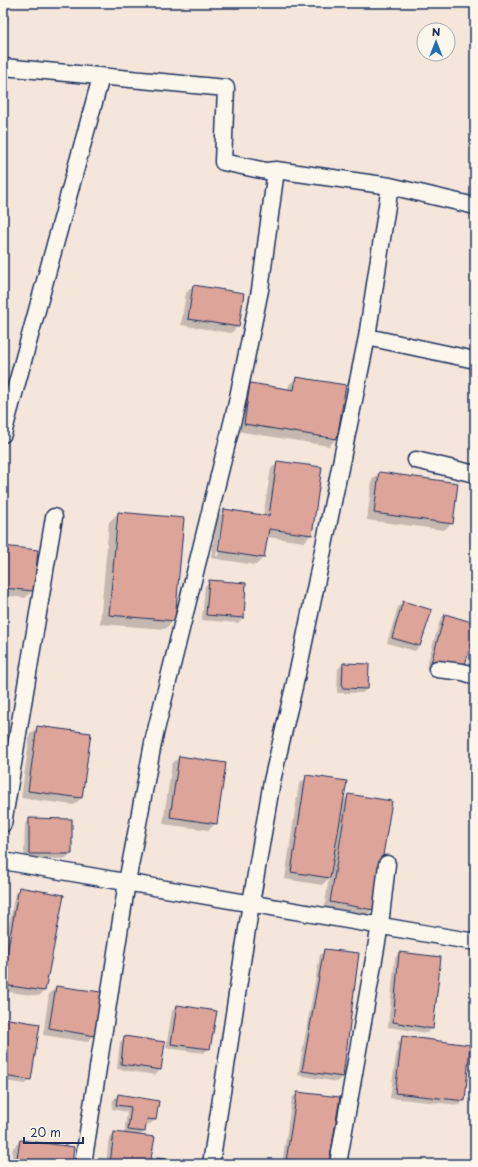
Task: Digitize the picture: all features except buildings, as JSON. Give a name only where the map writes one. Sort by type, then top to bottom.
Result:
[{"type":"street","points":[[3,67],[226,88],[223,162],[266,170],[276,170],[390,186],[475,206]]},
{"type":"street","points":[[3,434],[101,77]]},
{"type":"street","points":[[83,1164],[127,882],[154,738],[237,399],[260,290],[276,170]]},
{"type":"street","points":[[211,1164],[251,903],[272,781],[301,657],[367,337],[390,186]]},
{"type":"street","points":[[367,337],[475,360]]},
{"type":"street","points":[[416,460],[475,474]]},
{"type":"street","points":[[3,824],[54,517]]},
{"type":"street","points":[[437,669],[463,672],[475,676]]},
{"type":"street","points":[[3,861],[475,942]]},
{"type":"street","points":[[338,1164],[380,925],[387,864]]}]
